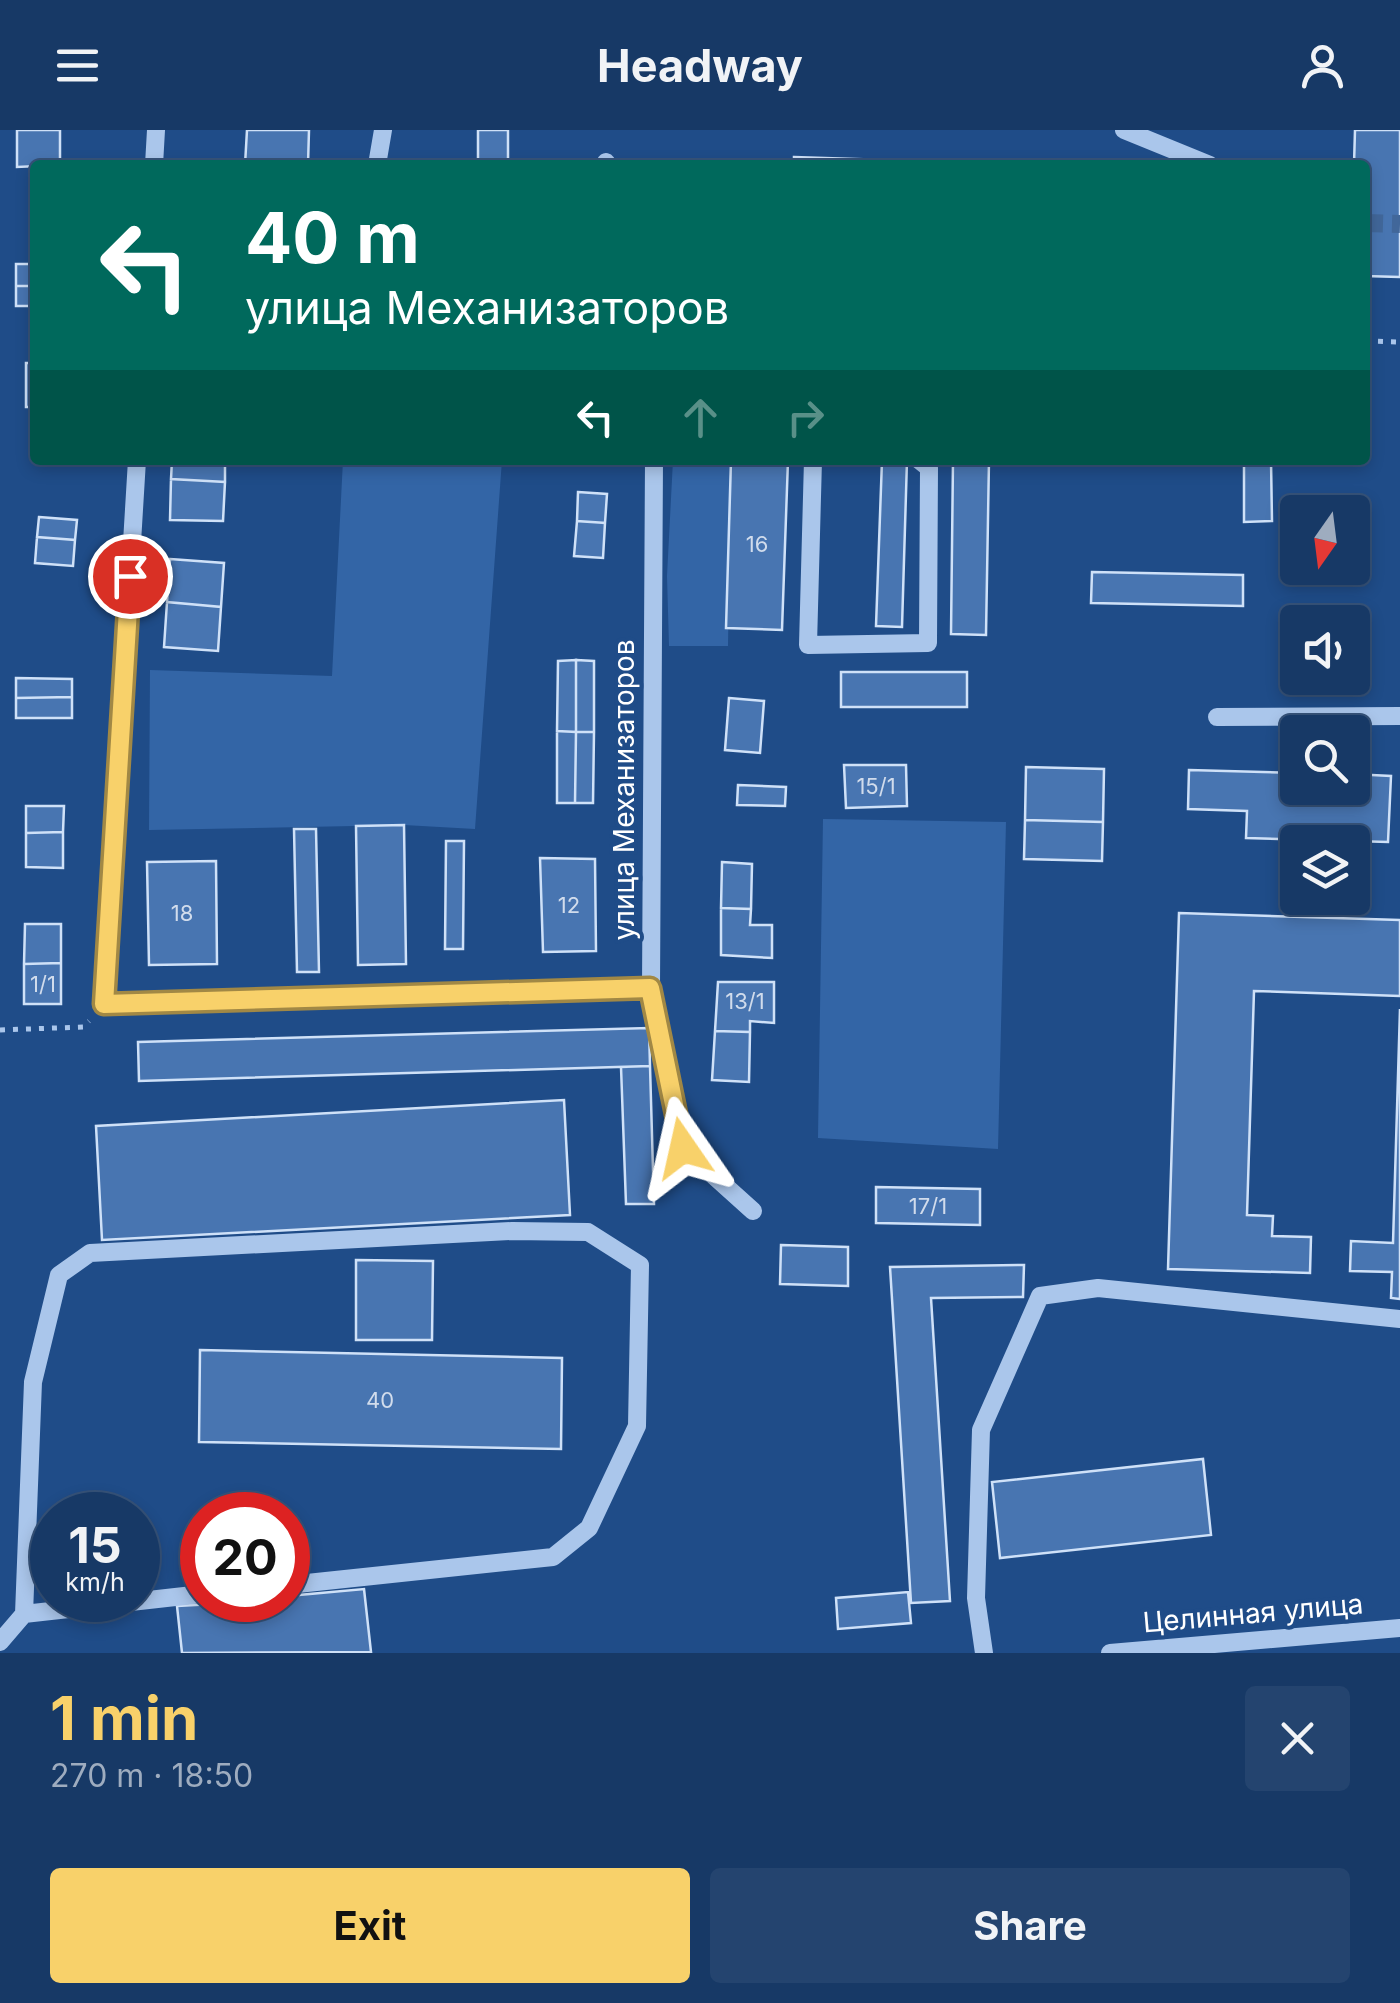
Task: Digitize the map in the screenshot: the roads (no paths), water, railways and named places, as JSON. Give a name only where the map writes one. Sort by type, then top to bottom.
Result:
[{"type":"street","points":[[154,160],[156,130]]},
{"type":"street","points":[[378,160],[383,130]]},
{"type":"street","points":[[1124,130],[1198,160]]},
{"type":"street","points":[[136,465],[104,1004],[650,988]]},
{"type":"street","name":"улица Механизаторов","points":[[654,465],[650,988],[683,1148],[753,1211]]},
{"type":"street","points":[[814,465],[808,645],[928,643],[929,468],[925,465]]},
{"type":"street","points":[[1217,717],[1400,716]]},
{"type":"street","points":[[0,1642],[24,1614],[33,1382],[59,1275],[90,1254],[512,1231],[588,1232],[640,1265],[637,1426],[589,1528],[553,1556],[310,1583]]},
{"type":"street","points":[[984,1653],[976,1598],[981,1430],[1040,1296],[1098,1288],[1400,1319]]},
{"type":"street","points":[[24,1614],[180,1596]]},
{"type":"street","name":"Целинная улица","points":[[1110,1653],[1400,1628]]},
{"type":"tunnel","points":[[1370,223],[1400,224]]}]
